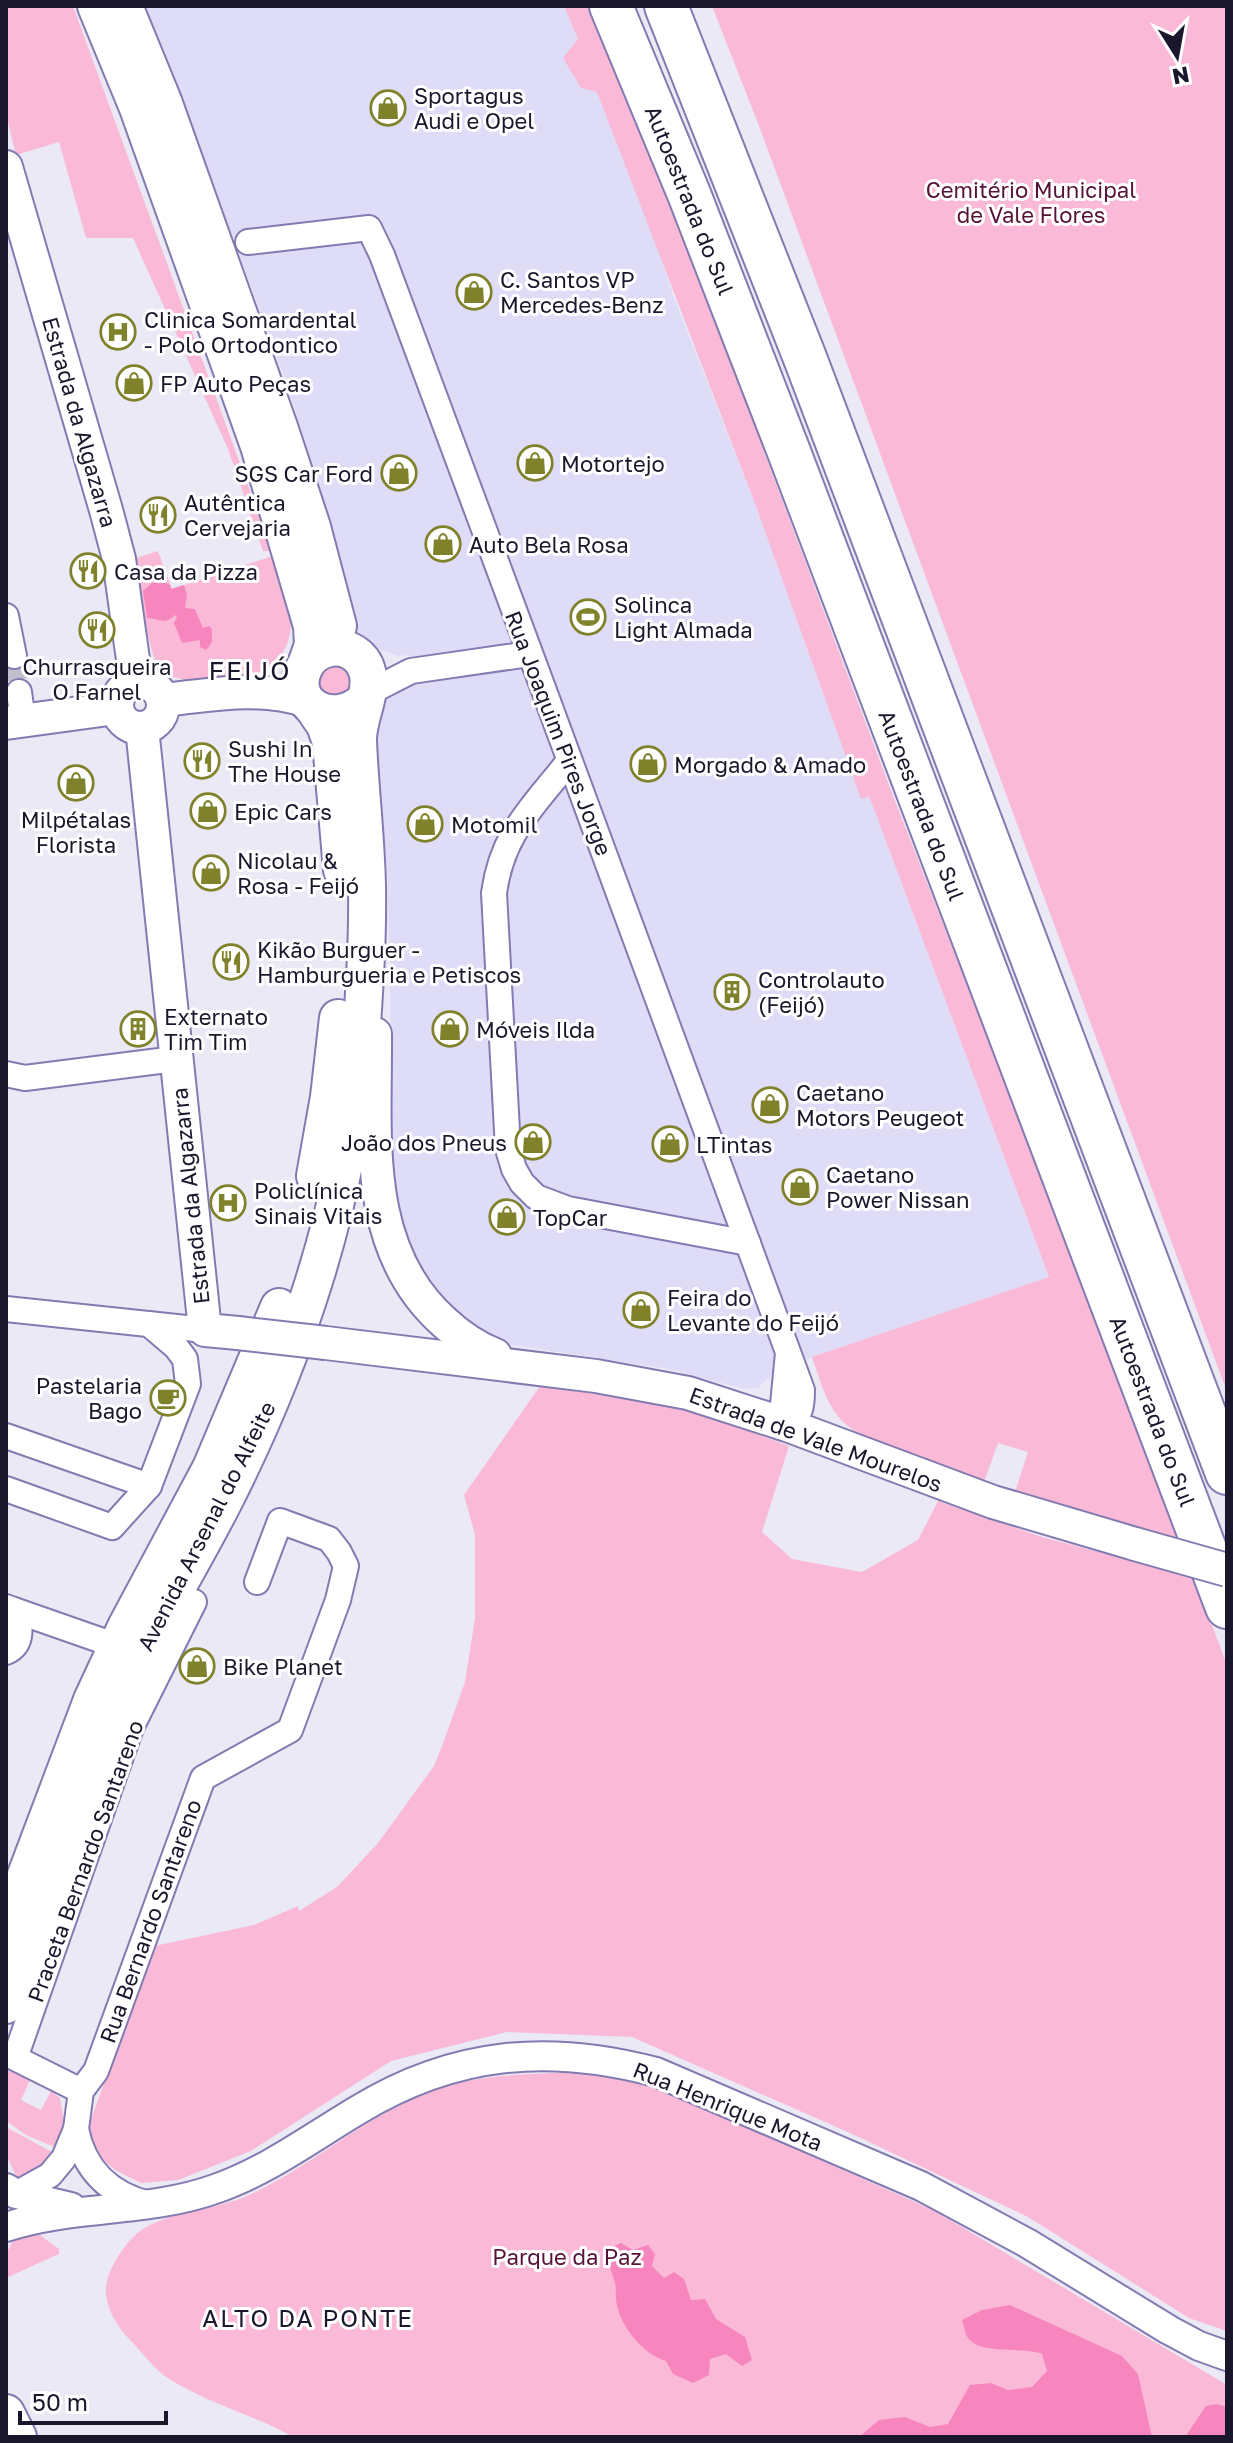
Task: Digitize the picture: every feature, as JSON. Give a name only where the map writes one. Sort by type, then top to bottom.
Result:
[{"type":"highway","name":"Autoestrada do Sul","points":[[611,6],[789,452],[1227,1607]]},
{"type":"highway","points":[[666,6],[805,358],[1227,1473]]},
{"type":"main road","points":[[96,6],[138,108],[271,483],[312,626],[308,684],[323,713],[337,715],[350,712],[363,677],[337,622],[312,527],[279,427],[163,101],[124,6]]},
{"type":"main road","name":"Estrada da Algazarra","points":[[6,167],[119,559],[136,681]]},
{"type":"main road","points":[[308,684],[317,652],[330,648],[344,649],[363,677]]},
{"type":"main road","name":"Avenida Arsenal do Alfeite","points":[[6,2005],[118,1703],[240,1467],[269,1402],[311,1288],[351,1126],[358,1070],[367,927],[364,812],[358,740],[363,677]]},
{"type":"main road","points":[[136,681],[153,685],[163,700],[161,715],[142,728],[128,725],[116,708],[121,691],[136,681]]},
{"type":"main road","points":[[163,700],[308,684]]},
{"type":"main road","name":"Avenida Arsenal do Alfeite","points":[[6,1928],[74,1743],[117,1646],[205,1479],[239,1405],[287,1283],[316,1171],[335,1053],[343,914],[335,765],[329,733],[308,684]]},
{"type":"main road","points":[[16,712],[116,708]]},
{"type":"main road","name":"Estrada da Algazarra","points":[[142,728],[205,1330]]},
{"type":"main road","points":[[364,812],[373,945],[377,1179],[381,1213],[391,1247],[404,1275],[424,1303],[461,1336],[491,1354],[557,1370]]},
{"type":"main road","name":"Estrada de Vale Mourelos","points":[[205,1330],[557,1370],[667,1388],[787,1425],[1005,1506],[1227,1570]]},
{"type":"main road","points":[[6,2413],[18,2437]]},
{"type":"street","name":"Rua Joaquim Pires Jorge","points":[[248,242],[369,228],[382,255],[748,1243],[787,1361],[821,1421],[848,1449]]},
{"type":"street","points":[[363,677],[400,675],[425,668],[529,654]]},
{"type":"street","points":[[569,761],[513,831],[498,866],[495,909],[508,1149],[514,1169],[536,1197],[568,1209],[748,1243]]},
{"type":"street","points":[[6,1074],[25,1078],[175,1059]]},
{"type":"street","points":[[6,1309],[205,1330]]},
{"type":"street","points":[[6,1489],[112,1527],[149,1486],[188,1384],[185,1359],[149,1324]]},
{"type":"street","points":[[728,1405],[756,1401],[771,1393],[787,1361]]},
{"type":"street","name":"Rua Joaquim Pires Jorge","points":[[787,1361],[782,1415],[787,1425]]},
{"type":"street","points":[[787,1425],[797,1418],[802,1406],[802,1390]]},
{"type":"street","points":[[6,1436],[149,1486]]},
{"type":"street","name":"Rua Bernardo Santareno","points":[[11,2191],[50,2175],[69,2150],[76,2129],[81,2091],[96,2071],[203,1778],[290,1730],[338,1600],[346,1566],[329,1539],[280,1521],[257,1582]]},
{"type":"street","name":"Praceta Bernardo Santareno","points":[[81,2091],[15,2058],[131,1728],[194,1602]]},
{"type":"street","points":[[10,1608],[117,1646]]},
{"type":"street","points":[[6,1652],[13,1649],[20,1635],[20,1623],[10,1608]]},
{"type":"street","name":"Rua Henrique Mota","points":[[6,2227],[83,2210],[149,2204],[203,2194],[276,2162],[408,2082],[455,2067],[502,2057],[571,2056],[615,2061],[656,2072],[921,2186],[1027,2243],[1169,2330]]},
{"type":"street","name":"Rua Bernardo Santareno","points":[[76,2129],[86,2160],[100,2180],[121,2195],[149,2204]]},
{"type":"street","name":"Rua Henrique Mota","points":[[11,2191],[83,2210]]},
{"type":"street","points":[[1169,2330],[1227,2356]]},
{"type":"street","points":[[1169,2330],[1227,2371]]},
{"type":"shaded area","points":[[145,6],[564,6],[578,39],[581,88],[597,92],[655,239],[674,298],[757,509],[861,798],[869,796],[1049,1277],[778,1369],[758,1388],[744,1389],[669,1369],[506,1344],[477,1330],[447,1309],[416,1266],[396,1201],[393,1168],[388,877],[374,739],[383,704],[392,695],[415,684],[411,655],[398,656],[373,647],[357,630],[338,550],[290,393],[174,76]]},
{"type":"shaded area","points":[[161,581],[170,585],[171,589],[184,585],[187,594],[185,608],[195,609],[203,628],[209,626],[212,629],[212,642],[206,650],[200,647],[200,640],[182,643],[174,623],[175,615],[164,621],[147,618],[143,591],[152,583]]},
{"type":"shaded area","points":[[621,2243],[633,2250],[648,2245],[655,2254],[652,2266],[664,2278],[674,2272],[684,2279],[691,2300],[705,2299],[716,2319],[745,2337],[752,2360],[742,2366],[726,2354],[710,2359],[709,2375],[693,2383],[673,2374],[666,2361],[640,2345],[621,2318],[615,2282],[605,2250]]},
{"type":"shaded area","points":[[1010,2305],[1122,2356],[1138,2374],[1152,2437],[859,2437],[879,2420],[905,2417],[930,2427],[948,2424],[970,2385],[991,2383],[1008,2390],[1032,2387],[1047,2371],[1042,2354],[982,2347],[967,2336],[962,2320],[982,2310]]},
{"type":"shaded area","points":[[1216,2404],[1227,2407],[1227,2437],[1185,2437],[1206,2406]]},
{"type":"green space","points":[[6,6],[73,6],[272,551],[263,551],[228,449],[133,238],[86,238],[59,142],[16,155],[6,114]]},
{"type":"green space","points":[[564,6],[590,6],[600,28],[702,286],[890,788],[1076,1264],[1178,1540],[1015,1492],[1028,1452],[998,1443],[984,1482],[884,1447],[865,1437],[837,1415],[822,1387],[812,1357],[1049,1277],[869,796],[861,799],[757,509],[597,92],[581,88],[563,58],[578,39]]},
{"type":"green space","name":"Cemitério Municipal de Vale Flores","points":[[712,6],[1227,6],[1227,1392],[759,126]]},
{"type":"green space","points":[[158,551],[172,589],[276,555],[291,622],[286,647],[278,659],[266,669],[251,675],[189,680],[163,671],[150,644],[136,558]]},
{"type":"green space","points":[[335,665],[346,670],[351,681],[346,692],[335,697],[324,692],[319,681],[324,670]]},
{"type":"green space","points":[[540,1386],[678,1405],[789,1446],[762,1532],[792,1559],[862,1572],[918,1540],[938,1501],[1042,1537],[1194,1577],[1227,1665],[1227,2331],[1189,2318],[1028,2217],[850,2133],[632,2037],[507,2032],[391,2061],[251,2151],[178,2180],[141,2183],[115,2170],[95,2153],[89,2125],[154,1946],[254,1925],[298,1906],[299,1911],[337,1887],[378,1843],[434,1766],[465,1682],[475,1618],[475,1535],[464,1495]]},
{"type":"green space","points":[[8,2071],[24,2074],[30,2080],[21,2100],[41,2110],[51,2091],[60,2098],[65,2128],[57,2148],[26,2135],[6,2121]]},
{"type":"green space","name":"Parque da Paz","points":[[577,2072],[639,2083],[704,2108],[935,2211],[1227,2385],[1227,2437],[293,2437],[166,2377],[127,2337],[114,2318],[106,2296],[107,2281],[124,2247],[143,2229],[167,2218],[242,2198],[294,2171],[395,2107],[422,2095],[481,2079]]},
{"type":"green space","points":[[6,2127],[52,2152],[46,2164],[17,2178],[6,2154]]},
{"type":"green space","points":[[29,2232],[40,2235],[59,2249],[59,2254],[6,2278],[6,2254],[15,2237]]},
{"type":"tunnel","points":[[14,656],[19,692]]},
{"type":"place","name":"Sportagus Audi e Opel","points":[[388,108]]},
{"type":"place","name":"C. Santos VP Mercedes-Benz","points":[[474,292]]},
{"type":"place","name":"Clinica Somardental - Polo Ortodontico","points":[[118,332]]},
{"type":"place","name":"FP Auto Peças","points":[[134,383]]},
{"type":"place","name":"Motortejo","points":[[535,463]]},
{"type":"place","name":"SGS Car Ford","points":[[399,473]]},
{"type":"place","name":"Autêntica Cervejaria","points":[[158,515]]},
{"type":"place","name":"Auto Bela Rosa","points":[[443,544]]},
{"type":"place","name":"Casa da Pizza","points":[[88,571]]},
{"type":"place","name":"Solinca Light Almada","points":[[588,617]]},
{"type":"place","name":"Churrasqueira O Farnel","points":[[97,630]]},
{"type":"place","name":"Sushi In The House","points":[[202,761]]},
{"type":"place","name":"Morgado & Amado","points":[[648,764]]},
{"type":"place","name":"Milpétalas Florista","points":[[76,783]]},
{"type":"place","name":"Epic Cars","points":[[208,811]]},
{"type":"place","name":"Motomil","points":[[425,824]]},
{"type":"place","name":"Nicolau & Rosa - Feijó","points":[[211,873]]},
{"type":"place","name":"Kikão Burguer - Hamburgueria e Petiscos","points":[[231,962]]},
{"type":"place","name":"Controlauto (Feijó)","points":[[732,992]]},
{"type":"place","name":"Externato Tim Tim","points":[[138,1029]]},
{"type":"place","name":"Móveis Ilda","points":[[450,1029]]},
{"type":"place","name":"Caetano Motors Peugeot","points":[[770,1105]]},
{"type":"place","name":"João dos Pneus","points":[[533,1142]]},
{"type":"place","name":"LTintas","points":[[670,1144]]},
{"type":"place","name":"Caetano Power Nissan","points":[[800,1187]]},
{"type":"place","name":"Policlínica Sinais Vitais","points":[[228,1203]]},
{"type":"place","name":"TopCar","points":[[507,1217]]},
{"type":"place","name":"Feira do Levante do Feijó","points":[[641,1310]]},
{"type":"place","name":"Pastelaria Bago","points":[[168,1398]]},
{"type":"place","name":"Bike Planet","points":[[197,1666]]},
{"type":"district","name":"FEIJÓ","points":[[250,670]]},
{"type":"district","name":"ALTO DA PONTE","points":[[308,2317]]}]
